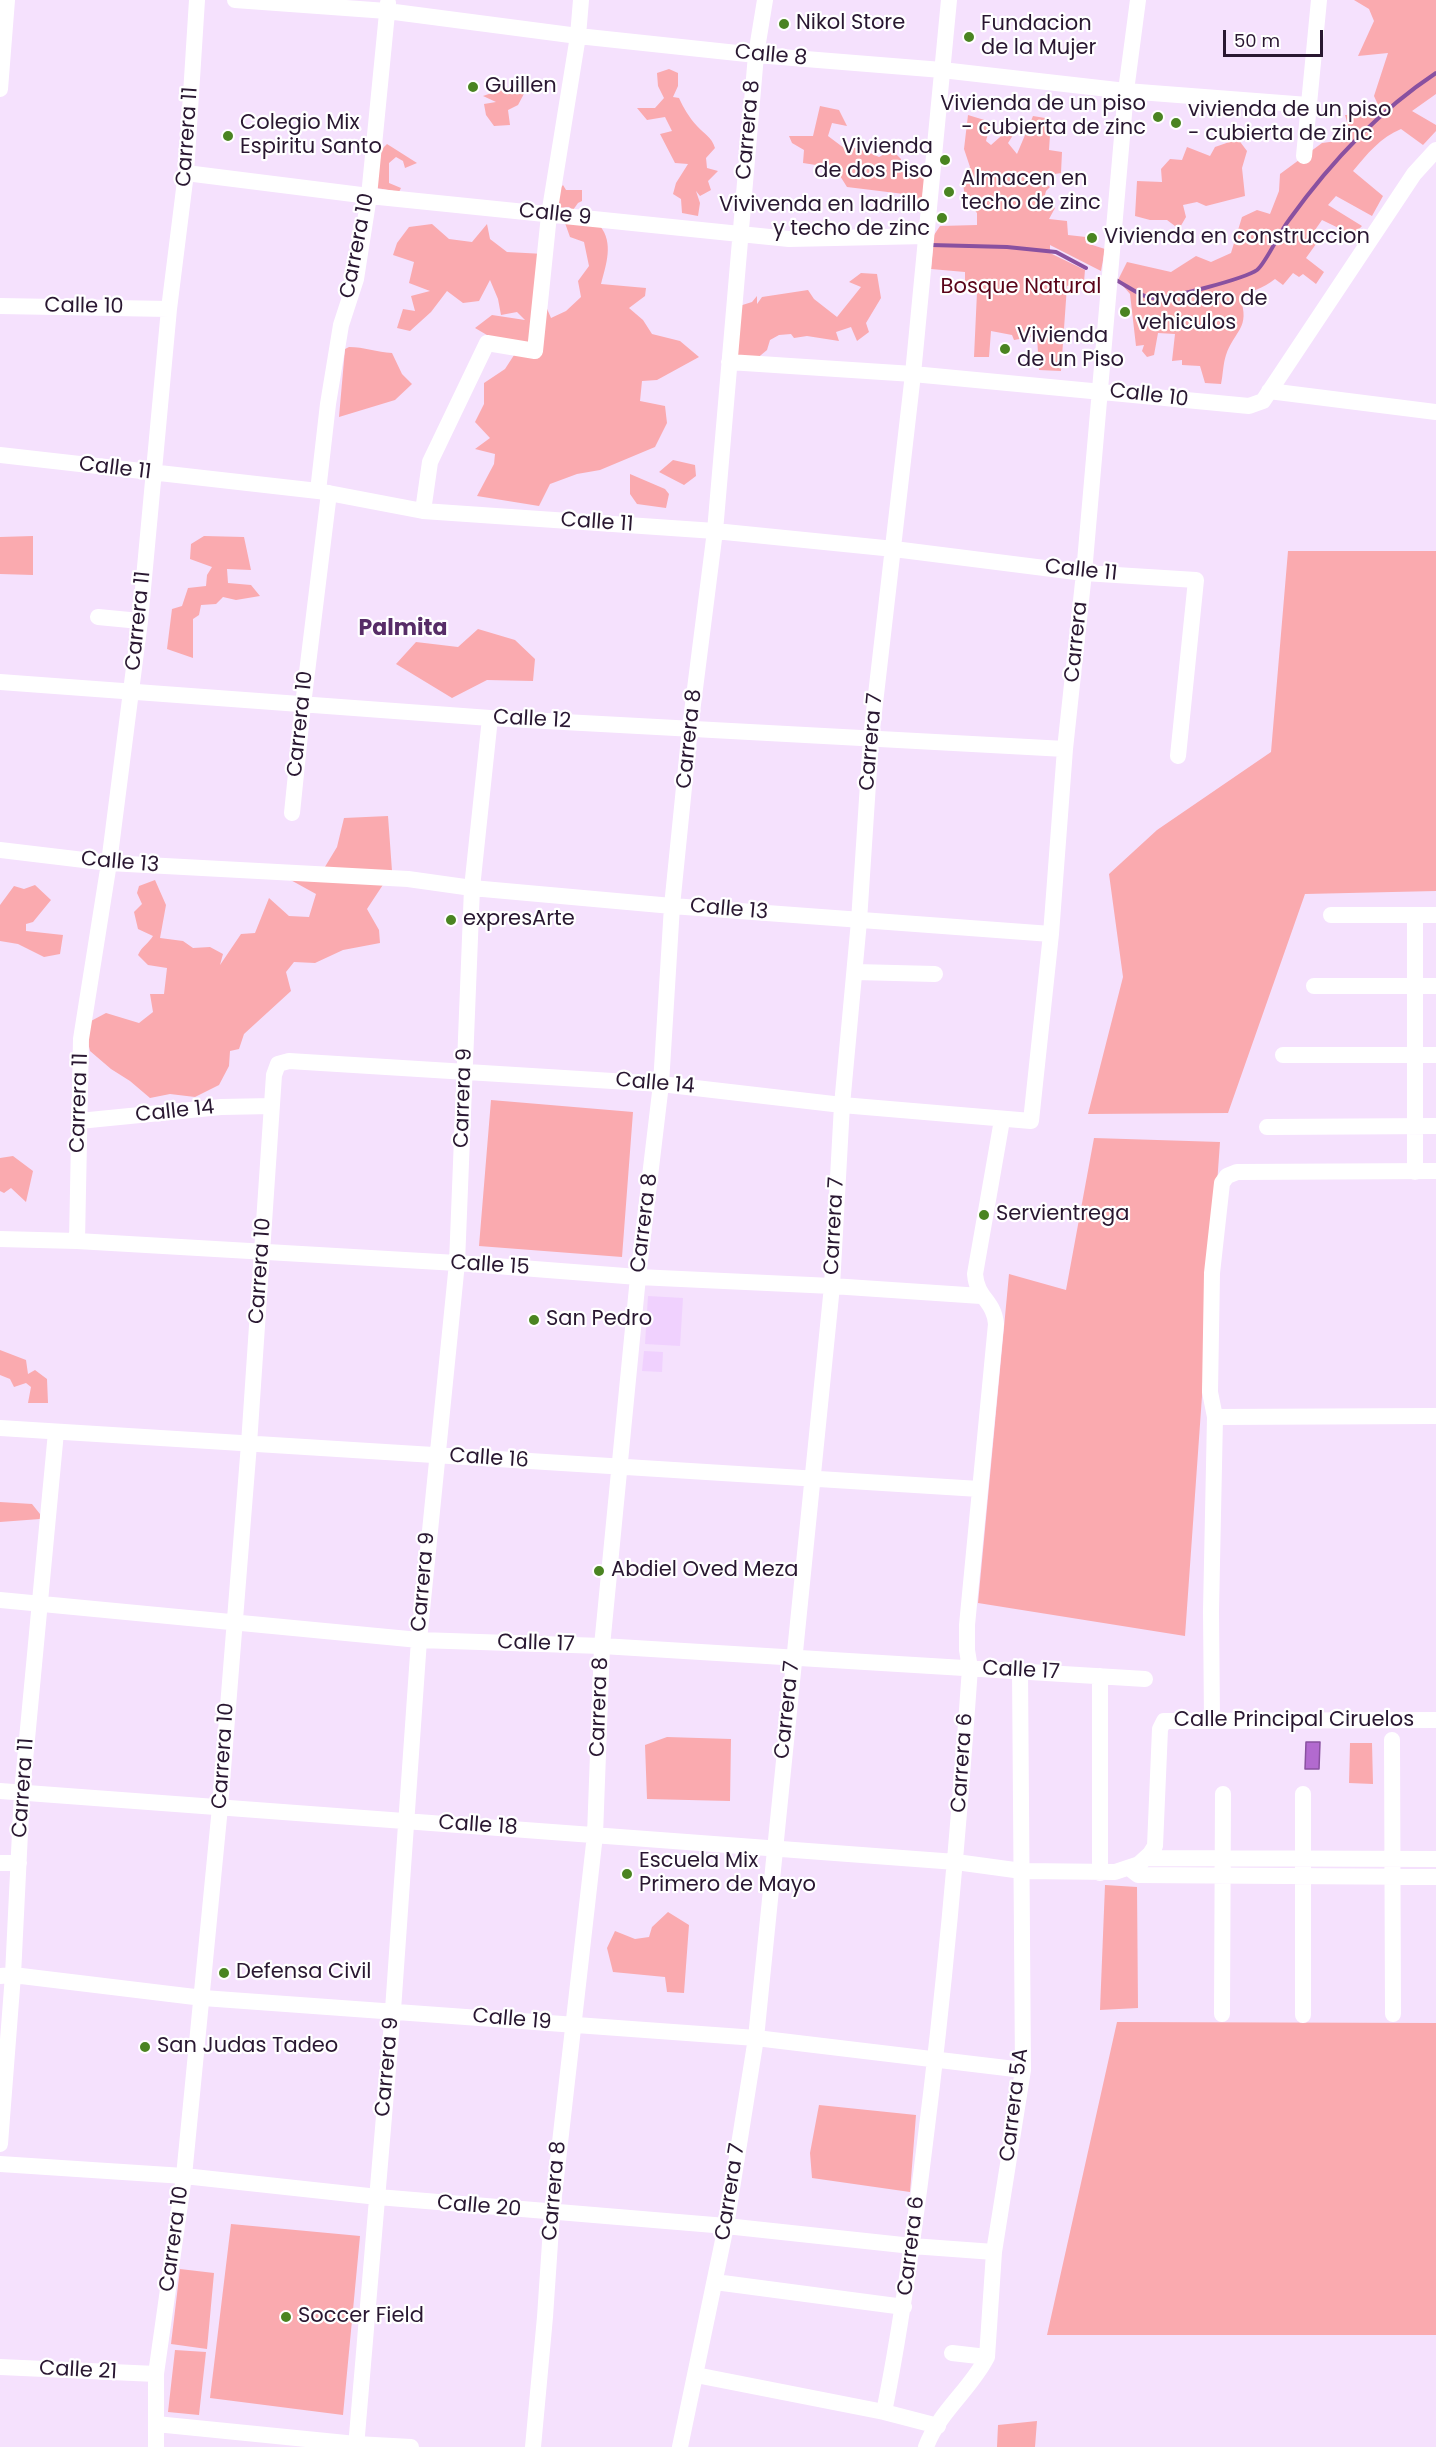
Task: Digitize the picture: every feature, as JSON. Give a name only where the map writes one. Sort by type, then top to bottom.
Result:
[{"type":"street","points":[[0,89],[7,0]]},
{"type":"street","name":"Carrera 11","points":[[77,1240],[81,1039],[109,863],[140,621],[169,309],[186,173],[197,0]]},
{"type":"street","name":"Calle 8","points":[[235,0],[388,6],[578,36],[756,55],[942,70],[1126,91],[1308,105]]},
{"type":"street","points":[[423,511],[430,462],[487,343],[535,351],[549,215],[578,36],[581,0]]},
{"type":"street","name":"Carrera 8","points":[[533,2447],[552,2213],[595,1835],[602,1646],[638,1277],[661,1084],[672,906],[690,728],[715,531],[756,55],[765,0]]},
{"type":"street","name":"Carrera 7","points":[[680,2447],[726,2226],[756,2038],[832,1286],[842,1106],[855,972],[871,738],[914,374],[950,0]]},
{"type":"street","points":[[1126,91],[1138,0]]},
{"type":"street","points":[[1304,156],[1319,0]]},
{"type":"street","name":"Carrera 10","points":[[292,813],[324,492],[328,404],[341,325],[356,279],[369,196],[388,6]]},
{"type":"street","name":"Carrera","points":[[1031,1121],[1051,934],[1065,749],[1084,573],[1126,91]]},
{"type":"street","name":"Calle 10","points":[[729,362],[914,374],[1249,406],[1263,401],[1414,174],[1436,150]]},
{"type":"street","name":"Calle 9","points":[[186,173],[369,196],[789,239],[926,237]]},
{"type":"street","name":"Calle 10","points":[[0,306],[169,309]]},
{"type":"street","points":[[1269,391],[1436,412]]},
{"type":"street","name":"Calle 11","points":[[0,455],[324,492],[423,511],[715,531],[894,549],[1084,573],[1196,580],[1178,756]]},
{"type":"street","points":[[98,617],[140,621]]},
{"type":"street","name":"Calle 12","points":[[0,682],[490,718],[1065,749]]},
{"type":"street","name":"Carrera 9","points":[[356,2446],[393,2010],[419,1640],[457,1263],[472,888],[490,718]]},
{"type":"street","name":"Calle 13","points":[[0,850],[109,863],[408,879],[472,888],[672,906],[1051,934]]},
{"type":"street","points":[[1331,915],[1436,915]]},
{"type":"street","points":[[1415,915],[1415,1172]]},
{"type":"street","points":[[855,972],[936,974]]},
{"type":"street","points":[[1314,986],[1436,986]]},
{"type":"street","points":[[1284,1055],[1436,1055]]},
{"type":"street","name":"Calle 14","points":[[278,1064],[289,1061],[465,1070],[661,1084],[842,1106],[1031,1121]]},
{"type":"street","name":"Carrera 10","points":[[156,2447],[156,2374],[184,2176],[220,1807],[249,1444],[274,1075],[278,1064]]},
{"type":"street","name":"Calle 14","points":[[79,1121],[221,1107],[272,1106]]},
{"type":"street","name":"Carrera 6","points":[[884,2412],[904,2307],[912,2246],[936,2059],[956,1862],[970,1668],[967,1625],[996,1324],[992,1305],[981,1296],[975,1274],[1002,1120]]},
{"type":"street","points":[[1267,1127],[1436,1126]]},
{"type":"street","points":[[1212,1721],[1211,1611],[1215,1417],[1210,1392],[1212,1273],[1222,1183],[1227,1176],[1237,1172],[1436,1171]]},
{"type":"street","name":"Calle 15","points":[[0,1239],[77,1240],[457,1263],[638,1277],[981,1296]]},
{"type":"street","points":[[1215,1417],[1436,1416]]},
{"type":"street","name":"Calle 16","points":[[0,1428],[979,1489]]},
{"type":"street","name":"Carrera 11","points":[[0,2144],[7,1976],[19,1863],[22,1792],[56,1432]]},
{"type":"street","name":"Calle 17","points":[[0,1600],[419,1640],[602,1646],[1145,1679]]},
{"type":"street","name":"Carrera 5A","points":[[926,2447],[938,2426],[980,2370],[987,2356],[994,2252],[1023,2070],[1020,1670]]},
{"type":"street","points":[[1100,1676],[1100,1873]]},
{"type":"street","name":"Calle Principal Ciruelos","points":[[1157,1863],[1155,1846],[1160,1729],[1164,1721],[1436,1720]]},
{"type":"street","points":[[1392,1740],[1393,2014]]},
{"type":"street","name":"Calle 18","points":[[0,1791],[956,1862]]},
{"type":"street","points":[[1222,1794],[1222,2014]]},
{"type":"street","points":[[1303,1794],[1303,2015]]},
{"type":"street","points":[[956,1862],[1022,1871],[1100,1873],[1157,1863],[1222,1857],[1394,1876],[1436,1878]]},
{"type":"street","points":[[1129,1868],[1138,1875],[1157,1863],[1222,1875],[1394,1859],[1436,1859]]},
{"type":"street","points":[[0,1863],[19,1863]]},
{"type":"street","name":"Calle 19","points":[[7,1976],[202,1998],[756,2038],[1023,2070]]},
{"type":"street","name":"Calle 20","points":[[0,2164],[184,2176],[378,2197],[726,2226],[912,2246],[994,2252]]},
{"type":"street","points":[[715,2282],[904,2307]]},
{"type":"street","points":[[952,2353],[987,2356]]},
{"type":"street","name":"Calle 21","points":[[0,2367],[156,2374]]},
{"type":"street","points":[[696,2375],[884,2412],[938,2426]]},
{"type":"street","points":[[156,2424],[356,2446],[411,2447]]},
{"type":"shaded area","points":[[648,1296],[683,1298],[680,1346],[645,1344]]},
{"type":"shaded area","points":[[644,1351],[663,1352],[662,1372],[642,1371]]},
{"type":"shaded area","points":[[1306,1742],[1320,1742],[1319,1769],[1305,1769]]},
{"type":"green space","name":"Bosque Natural","points":[[1354,0],[1436,0],[1436,94],[1412,111],[1436,125],[1436,131],[1423,145],[1401,129],[1394,132],[1375,147],[1353,171],[1383,196],[1372,216],[1336,196],[1328,205],[1362,226],[1353,235],[1322,220],[1308,240],[1316,244],[1306,258],[1324,272],[1316,284],[1303,274],[1299,277],[1293,273],[1283,285],[1275,279],[1240,298],[1244,316],[1243,323],[1226,355],[1221,384],[1205,383],[1200,366],[1182,365],[1182,360],[1172,361],[1175,334],[1158,333],[1154,355],[1147,357],[1142,351],[1144,345],[1136,346],[1130,294],[1118,280],[1127,262],[1171,272],[1196,256],[1211,262],[1231,253],[1242,217],[1257,210],[1270,214],[1279,191],[1280,174],[1322,143],[1352,139],[1345,115],[1378,115],[1379,107],[1374,96],[1388,53],[1358,56],[1374,21],[1369,9]]},
{"type":"green space","points":[[669,69],[678,73],[678,86],[673,97],[679,98],[689,116],[710,138],[715,148],[706,158],[707,168],[718,171],[708,181],[711,190],[700,196],[696,191],[700,203],[698,216],[682,213],[681,199],[673,194],[676,183],[688,164],[675,163],[660,134],[672,131],[665,117],[647,120],[637,108],[655,108],[664,98],[658,86],[657,73]]},
{"type":"green space","points":[[506,88],[526,90],[518,105],[508,110],[510,125],[494,126],[486,115],[484,104],[496,102],[483,96]]},
{"type":"green space","points":[[820,106],[839,110],[847,126],[832,123],[828,136],[844,148],[859,148],[879,157],[892,150],[901,159],[901,172],[911,173],[926,169],[921,207],[904,194],[847,187],[835,168],[803,163],[804,150],[792,143],[789,136],[813,136]]},
{"type":"green space","name":"Bosque Natural","points":[[968,115],[991,122],[986,141],[991,145],[1008,130],[1015,132],[1008,143],[1017,154],[1033,116],[1051,119],[1049,150],[1062,152],[1061,173],[1037,177],[1050,187],[1044,199],[1055,208],[1049,219],[1067,221],[1068,235],[1086,237],[1086,243],[1105,249],[1101,271],[1050,245],[1050,253],[1085,270],[1084,282],[1067,286],[1061,371],[1039,370],[1037,336],[1014,340],[1012,335],[991,331],[989,357],[974,357],[977,292],[965,286],[965,272],[931,269],[934,235],[940,226],[977,225],[977,213],[968,202],[964,191],[964,180],[970,167],[964,149]]},
{"type":"green space","points":[[1238,139],[1247,151],[1242,168],[1245,196],[1206,206],[1197,202],[1183,205],[1186,217],[1179,229],[1167,220],[1150,220],[1135,216],[1137,181],[1162,182],[1161,169],[1170,159],[1182,160],[1187,147],[1210,156],[1215,147]]},
{"type":"green space","points":[[387,144],[417,163],[405,168],[403,161],[396,157],[389,163],[389,183],[401,188],[399,192],[377,188],[381,150]]},
{"type":"green space","points":[[563,185],[566,190],[582,190],[582,201],[573,210],[556,205],[558,191]]},
{"type":"green space","points":[[565,223],[600,226],[608,247],[607,262],[601,284],[646,288],[645,296],[629,308],[643,320],[652,334],[680,341],[699,357],[657,380],[642,381],[640,401],[665,406],[667,423],[655,447],[600,470],[577,474],[550,484],[539,506],[477,496],[494,464],[495,454],[475,449],[490,438],[475,422],[484,404],[484,383],[505,369],[516,352],[475,328],[492,315],[525,320],[517,312],[501,315],[498,299],[490,280],[479,301],[463,303],[447,291],[431,312],[410,331],[397,328],[403,309],[415,311],[411,296],[430,291],[409,283],[414,262],[393,255],[397,243],[409,227],[432,224],[449,239],[472,242],[487,224],[490,239],[507,252],[544,254],[545,304],[551,318],[566,311],[581,297],[578,281],[589,266],[584,242],[570,237]]},
{"type":"green space","points":[[861,273],[877,274],[881,298],[866,323],[869,332],[857,341],[851,327],[836,332],[839,341],[807,336],[794,338],[791,334],[779,335],[770,340],[767,350],[755,360],[731,359],[736,307],[752,302],[757,296],[757,304],[762,297],[808,290],[814,299],[837,317],[861,287],[849,282]]},
{"type":"green space","points":[[349,347],[392,353],[402,374],[412,384],[395,400],[339,417],[345,349]]},
{"type":"green space","points":[[673,460],[695,465],[696,476],[684,485],[659,472]]},
{"type":"green space","points":[[630,474],[665,489],[669,494],[666,508],[637,504],[630,494]]},
{"type":"green space","points":[[33,536],[33,575],[0,574],[0,537]]},
{"type":"green space","points":[[204,536],[244,537],[251,570],[227,569],[228,583],[251,585],[260,596],[236,600],[223,597],[216,604],[201,605],[199,615],[193,619],[193,658],[167,649],[172,609],[182,606],[188,588],[206,586],[207,575],[212,567],[190,559],[191,544]]},
{"type":"green space","points":[[1288,551],[1436,551],[1436,891],[1305,894],[1228,1113],[1088,1114],[1123,977],[1109,874],[1157,830],[1271,752]]},
{"type":"green space","points":[[478,629],[515,640],[535,659],[533,681],[487,680],[452,698],[396,664],[416,642],[458,647]]},
{"type":"green space","points":[[388,816],[392,871],[367,909],[379,930],[380,943],[343,950],[315,963],[294,962],[286,972],[291,991],[244,1034],[239,1049],[230,1051],[229,1066],[219,1085],[195,1097],[170,1094],[150,1098],[90,1051],[87,1038],[91,1021],[106,1013],[139,1023],[153,1012],[150,994],[164,994],[167,968],[148,965],[138,955],[153,936],[138,929],[134,912],[142,904],[137,893],[139,886],[155,880],[166,905],[160,938],[183,941],[193,948],[210,947],[223,954],[220,965],[241,934],[255,933],[269,898],[289,916],[309,917],[316,894],[287,878],[320,875],[337,847],[344,818]]},
{"type":"green space","points":[[35,885],[51,900],[33,922],[26,924],[26,931],[63,935],[60,954],[44,957],[18,944],[0,941],[0,905],[14,886],[24,889]]},
{"type":"green space","points":[[491,1100],[633,1112],[622,1257],[479,1246]]},
{"type":"green space","points":[[1094,1138],[1220,1142],[1185,1636],[978,1603],[1009,1274],[1066,1290]]},
{"type":"green space","points":[[13,1156],[33,1171],[26,1202],[11,1188],[4,1193],[0,1191],[0,1158]]},
{"type":"green space","points":[[0,1350],[26,1360],[28,1374],[35,1370],[47,1379],[48,1403],[28,1403],[31,1387],[26,1383],[14,1387],[10,1379],[0,1375]]},
{"type":"green space","points":[[0,1502],[32,1504],[40,1514],[40,1519],[0,1522]]},
{"type":"green space","points":[[667,1737],[731,1739],[730,1801],[647,1799],[645,1745]]},
{"type":"green space","points":[[1350,1743],[1372,1743],[1373,1784],[1349,1783]]},
{"type":"green space","points":[[1105,1885],[1137,1887],[1138,2008],[1100,2010]]},
{"type":"green space","points":[[668,1912],[689,1925],[684,1993],[667,1992],[665,1977],[613,1972],[607,1948],[615,1931],[635,1939],[649,1937],[652,1927]]},
{"type":"green space","points":[[1117,2022],[1436,2023],[1436,2335],[1047,2335]]},
{"type":"green space","points":[[819,2105],[916,2115],[910,2192],[812,2178],[810,2153]]},
{"type":"green space","name":"Soccer Field","points":[[231,2224],[360,2236],[343,2415],[210,2398]]},
{"type":"green space","points":[[180,2269],[214,2273],[207,2349],[171,2344]]},
{"type":"green space","points":[[175,2350],[206,2352],[199,2415],[168,2412]]},
{"type":"green space","points":[[1037,2421],[1035,2447],[997,2447],[998,2425]]},
{"type":"waterway","points":[[1116,280],[1143,295],[1160,298],[1223,283],[1257,270],[1265,261],[1289,220],[1338,159],[1394,104],[1436,73]]},
{"type":"waterway","points":[[931,245],[1007,247],[1056,252],[1086,268]]},
{"type":"place","name":"Nikol Store","points":[[784,24]]},
{"type":"place","name":"Fundacion de la Mujer","points":[[969,37]]},
{"type":"place","name":"Guillen","points":[[473,87]]},
{"type":"place","name":"Vivienda de un piso - cubierta de zinc","points":[[1158,117]]},
{"type":"place","name":"vivienda de un piso - cubierta de zinc","points":[[1176,123]]},
{"type":"place","name":"Colegio Mix Espiritu Santo","points":[[228,136]]},
{"type":"place","name":"Vivienda de dos Piso","points":[[945,160]]},
{"type":"place","name":"Almacen en techo de zinc","points":[[949,192]]},
{"type":"place","name":"Vivivenda en ladrillo y techo de zinc","points":[[942,218]]},
{"type":"place","name":"Vivienda en construccion","points":[[1092,238]]},
{"type":"place","name":"Lavadero de vehiculos","points":[[1125,312]]},
{"type":"place","name":"Vivienda de un Piso","points":[[1005,349]]},
{"type":"place","name":"expresArte","points":[[451,920]]},
{"type":"place","name":"Servientrega","points":[[984,1215]]},
{"type":"place","name":"San Pedro","points":[[534,1320]]},
{"type":"place","name":"Abdiel Oved Meza","points":[[599,1571]]},
{"type":"place","name":"Escuela Mix Primero de Mayo","points":[[627,1874]]},
{"type":"place","name":"Defensa Civil","points":[[224,1973]]},
{"type":"place","name":"San Judas Tadeo","points":[[145,2047]]},
{"type":"place","name":"Soccer Field","points":[[286,2317]]},
{"type":"district","name":"Palmita","points":[[403,629]]}]
